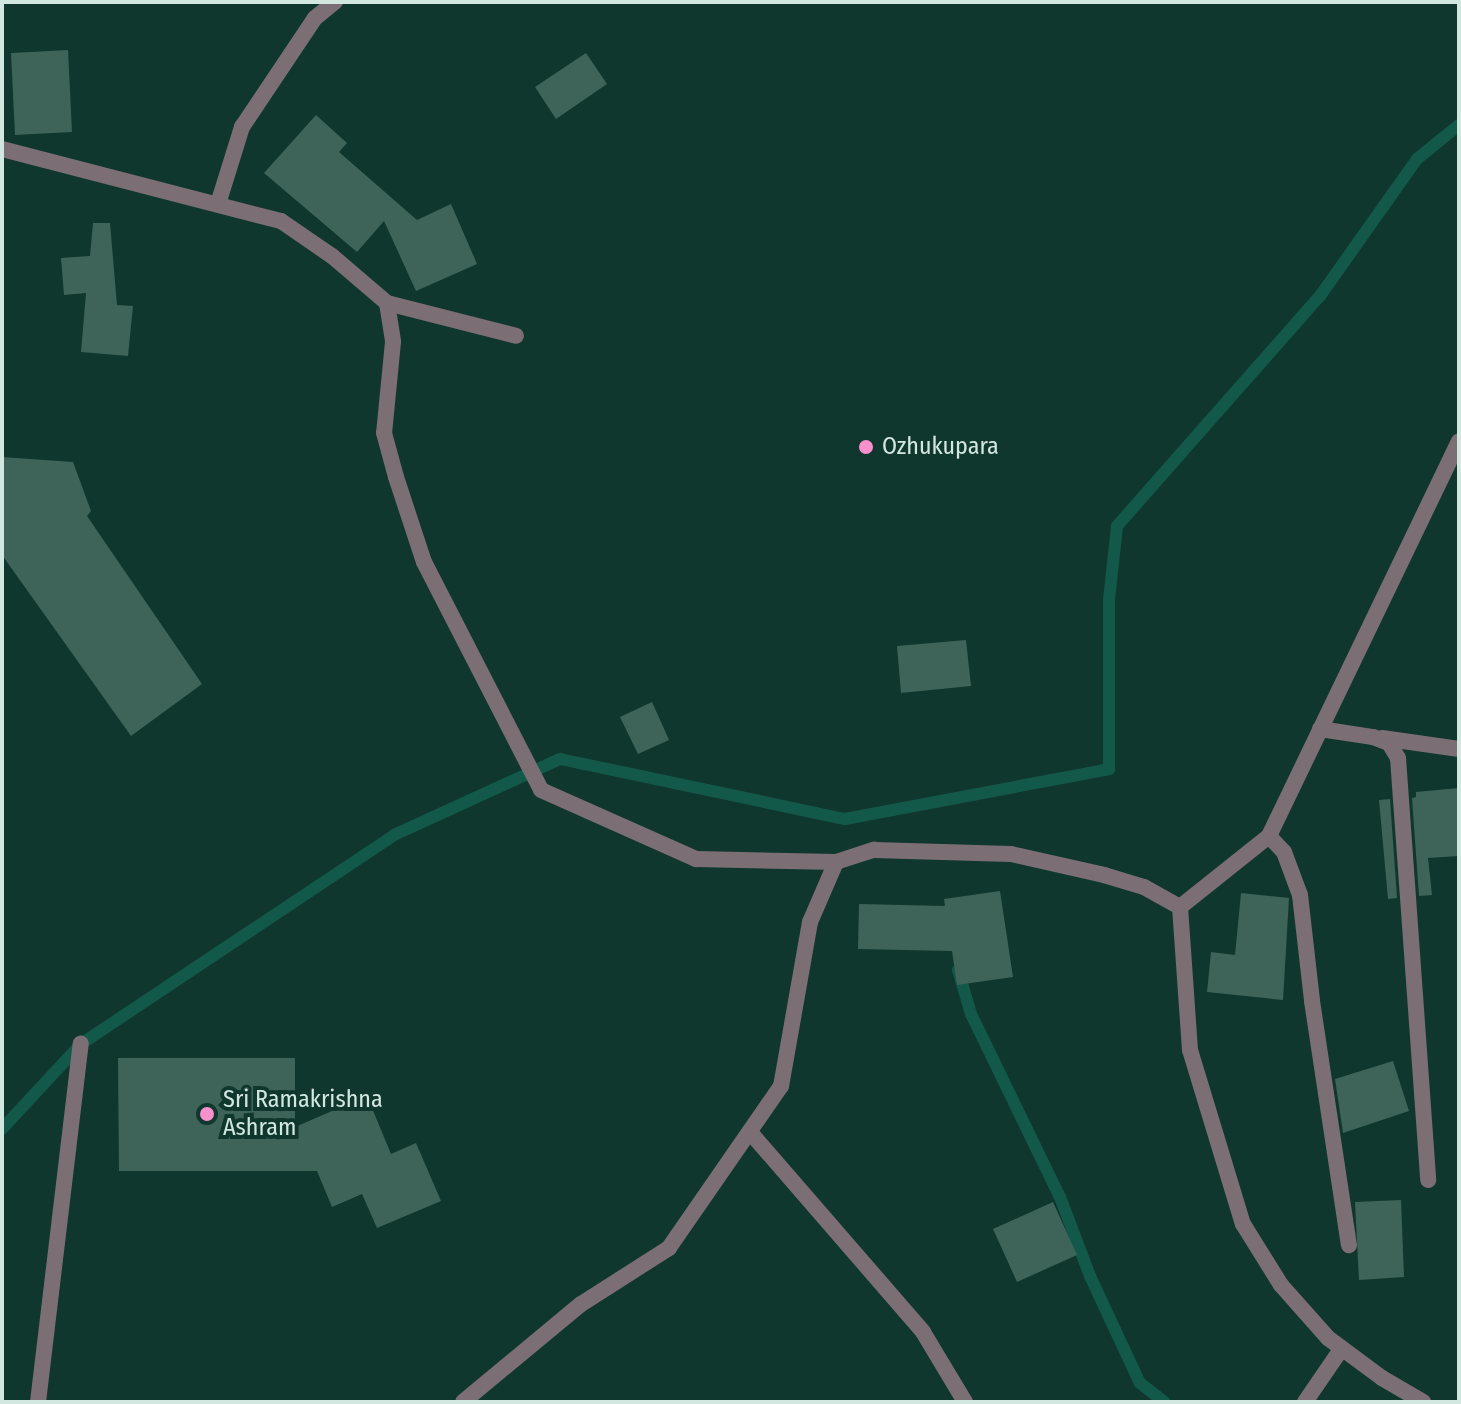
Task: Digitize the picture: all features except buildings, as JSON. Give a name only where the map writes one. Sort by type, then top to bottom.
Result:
[{"type":"street","points":[[218,204],[242,127],[315,18],[335,2]]},
{"type":"street","points":[[2,149],[281,221],[332,256],[387,303],[516,336]]},
{"type":"street","points":[[387,303],[393,342],[384,433],[396,477],[424,562],[516,747],[541,790],[696,859],[836,862],[874,850],[1011,854],[1144,887],[1180,907]]},
{"type":"street","points":[[1180,907],[1269,836],[1459,441]]},
{"type":"street","points":[[1320,729],[1459,749]]},
{"type":"street","points":[[1373,737],[1389,743],[1398,758],[1428,1180]]},
{"type":"street","points":[[1269,836],[1284,852],[1300,895],[1312,1001],[1349,1245]]},
{"type":"street","points":[[463,1402],[581,1304],[669,1248],[750,1132],[781,1086],[810,922],[836,862]]},
{"type":"street","points":[[1180,907],[1190,1050],[1243,1224],[1281,1285],[1342,1348],[1382,1378],[1423,1402]]},
{"type":"street","points":[[38,1402],[81,1044]]},
{"type":"street","points":[[750,1132],[923,1332],[965,1402]]},
{"type":"street","points":[[1305,1402],[1342,1348]]},
{"type":"waterway","points":[[2,1129],[81,1044],[394,835],[560,759],[845,819],[1109,769],[1109,600],[1117,526],[1320,296],[1417,159],[1459,125]]},
{"type":"waterway","points":[[958,970],[971,1014],[1060,1197],[1090,1276],[1140,1383],[1164,1402]]},
{"type":"place","name":"Ozhukupara","points":[[866,447]]},
{"type":"place","name":"Sri Ramakrishna Ashram","points":[[207,1114]]}]
